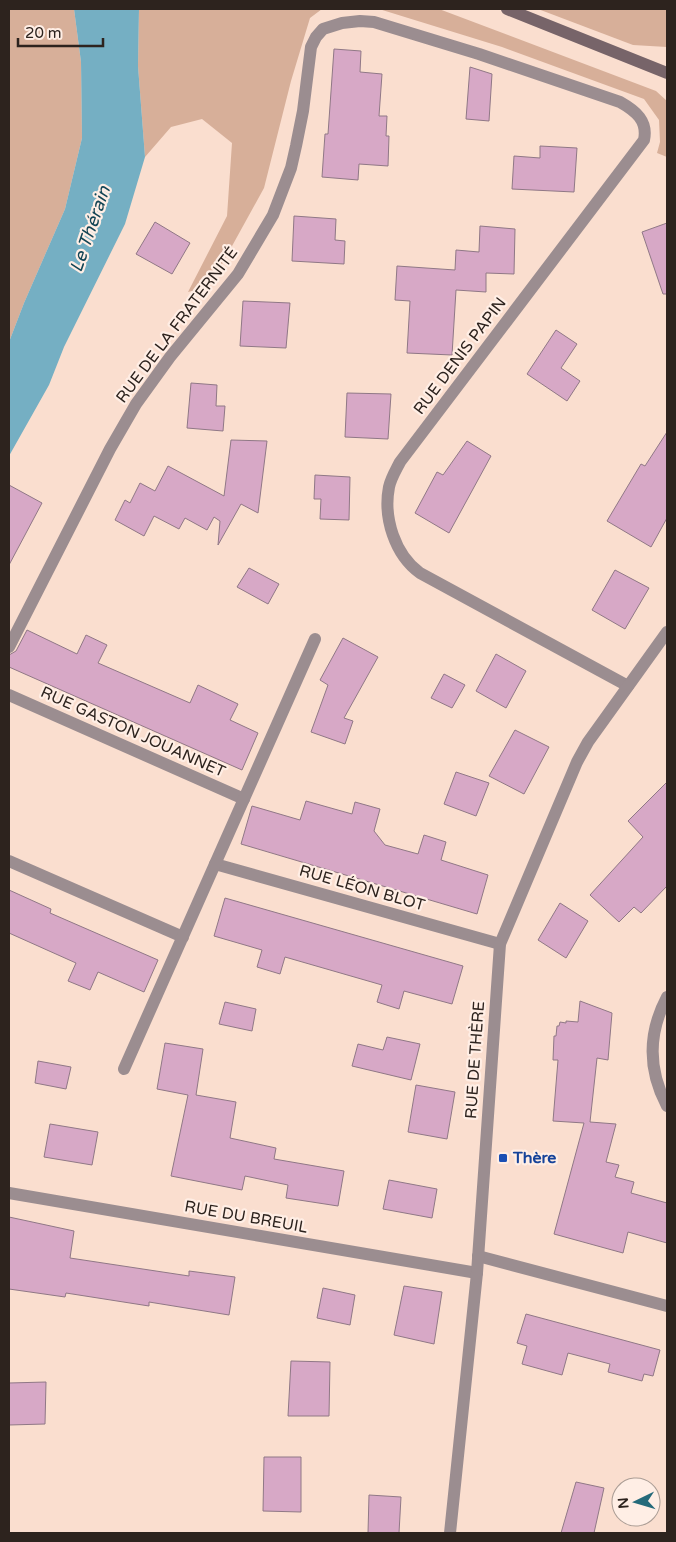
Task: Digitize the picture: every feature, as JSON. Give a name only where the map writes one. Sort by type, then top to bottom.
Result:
[{"type":"street","points":[[507,9],[667,73]]},
{"type":"street","name":"RUE DE LA FRATERNITÉ","points":[[9,647],[136,404],[160,370],[238,274],[273,215],[291,168],[303,110],[311,47],[316,37],[323,29],[360,20],[374,22],[478,54]]},
{"type":"street","name":"RUE DENIS PAPIN","points":[[478,54],[620,102],[639,115],[644,124],[644,140],[400,462],[393,474],[389,487],[388,502],[392,532],[396,545],[403,556],[420,573],[628,686]]},
{"type":"street","name":"RUE DE THÈRE","points":[[450,1533],[477,1273],[500,944],[577,762],[588,742],[667,632]]},
{"type":"street","points":[[124,1069],[315,639]]},
{"type":"street","name":"RUE GASTON JOUANNET","points":[[9,695],[244,799]]},
{"type":"street","points":[[9,861],[183,937]]},
{"type":"street","name":"RUE LÉON BLOT","points":[[215,864],[500,944]]},
{"type":"street","points":[[667,997],[655,1026],[652,1042],[655,1075],[659,1091],[667,1106]]},
{"type":"street","name":"RUE DU BREUIL","points":[[9,1194],[477,1273]]},
{"type":"street","points":[[478,1256],[667,1306]]},
{"type":"shaded area","points":[[9,9],[74,9],[81,62],[82,138],[65,209],[9,342]]},
{"type":"shaded area","points":[[139,9],[322,9],[310,18],[291,81],[264,188],[210,286],[188,292],[227,216],[232,143],[202,119],[171,127],[145,157],[138,66]]},
{"type":"shaded area","points":[[379,9],[439,9],[656,91],[667,101],[667,157],[657,153],[660,142],[659,120],[644,99],[502,47]]},
{"type":"shaded area","points":[[538,9],[667,9],[667,47],[633,45]]},
{"type":"water","name":"Le Thérain","points":[[74,9],[139,9],[138,66],[145,157],[125,224],[64,347],[49,385],[9,456],[9,342],[65,209],[82,138],[81,62]]},
{"type":"building","points":[[334,49],[361,51],[360,72],[382,74],[379,116],[387,116],[386,136],[389,136],[388,166],[359,164],[358,180],[322,177],[325,134],[328,134]]},
{"type":"building","points":[[470,67],[492,74],[489,121],[466,119]]},
{"type":"building","points":[[540,146],[577,148],[574,192],[512,189],[514,156],[540,158]]},
{"type":"building","points":[[294,216],[336,219],[335,240],[345,241],[344,264],[292,261]]},
{"type":"building","points":[[155,222],[190,243],[172,274],[136,254]]},
{"type":"building","points":[[667,223],[667,294],[663,294],[642,232]]},
{"type":"building","points":[[480,226],[515,229],[514,274],[486,273],[486,292],[456,290],[452,355],[407,353],[410,301],[395,300],[397,266],[455,270],[456,250],[479,252]]},
{"type":"building","points":[[243,301],[290,303],[286,348],[240,346]]},
{"type":"building","points":[[556,330],[577,344],[561,368],[580,381],[567,401],[527,374]]},
{"type":"building","points":[[191,383],[217,385],[216,406],[225,406],[223,431],[187,428]]},
{"type":"building","points":[[347,393],[391,394],[388,439],[345,437]]},
{"type":"building","points":[[667,432],[667,518],[651,547],[607,521],[641,464],[645,466]]},
{"type":"building","points":[[231,440],[267,441],[258,513],[241,504],[218,545],[220,521],[214,517],[207,530],[185,518],[179,529],[154,516],[144,536],[115,520],[125,500],[130,503],[140,483],[155,491],[168,466],[224,496]]},
{"type":"building","points":[[467,441],[491,456],[449,533],[415,513],[437,472],[443,475]]},
{"type":"building","points":[[315,475],[350,477],[349,520],[320,519],[321,499],[314,499]]},
{"type":"building","points":[[9,485],[42,503],[9,565]]},
{"type":"building","points":[[249,568],[279,584],[268,604],[237,587]]},
{"type":"building","points":[[615,570],[649,588],[625,629],[592,610]]},
{"type":"building","points":[[27,630],[77,654],[86,635],[107,645],[98,663],[190,703],[198,685],[238,704],[230,720],[258,733],[242,770],[9,667],[9,655],[16,651]]},
{"type":"building","points":[[343,638],[378,657],[344,718],[353,721],[345,744],[311,732],[328,685],[320,680]]},
{"type":"building","points":[[496,654],[526,671],[506,708],[476,691]]},
{"type":"building","points":[[444,674],[465,685],[452,708],[431,698]]},
{"type":"building","points":[[515,730],[549,747],[524,794],[489,776]]},
{"type":"building","points":[[456,772],[489,783],[476,816],[444,804]]},
{"type":"building","points":[[667,782],[667,886],[641,913],[634,907],[619,922],[590,895],[643,837],[628,821]]},
{"type":"building","points":[[306,801],[352,814],[355,802],[380,809],[374,831],[385,845],[418,854],[424,835],[446,842],[441,860],[488,875],[477,914],[241,844],[252,806],[300,820]]},
{"type":"building","points":[[9,890],[51,909],[50,913],[158,960],[144,992],[98,972],[90,990],[68,981],[76,963],[9,933]]},
{"type":"building","points":[[225,898],[463,966],[452,1004],[404,991],[399,1009],[377,1002],[382,985],[285,957],[280,974],[257,967],[262,950],[214,936]]},
{"type":"building","points":[[560,903],[588,921],[566,958],[538,940]]},
{"type":"building","points":[[580,1001],[612,1013],[608,1060],[597,1058],[590,1122],[616,1124],[606,1162],[619,1165],[615,1177],[634,1182],[631,1193],[667,1203],[667,1243],[628,1232],[623,1253],[554,1234],[584,1123],[553,1121],[558,1060],[553,1060],[554,1036],[556,1036],[557,1026],[559,1026],[560,1022],[578,1022]]},
{"type":"building","points":[[225,1002],[256,1009],[252,1031],[219,1024]]},
{"type":"building","points":[[387,1037],[420,1044],[411,1080],[352,1066],[358,1044],[383,1050]]},
{"type":"building","points":[[165,1043],[203,1049],[196,1095],[236,1102],[230,1138],[276,1148],[274,1159],[344,1171],[338,1206],[286,1198],[288,1185],[245,1176],[242,1190],[171,1176],[188,1095],[157,1089]]},
{"type":"building","points":[[38,1061],[71,1067],[66,1089],[35,1083]]},
{"type":"building","points":[[416,1085],[455,1092],[447,1139],[408,1132]]},
{"type":"building","points":[[50,1124],[98,1132],[92,1165],[44,1157]]},
{"type":"building","points":[[389,1180],[437,1189],[432,1218],[383,1209]]},
{"type":"building","points":[[9,1217],[74,1231],[70,1258],[189,1276],[189,1271],[235,1277],[229,1315],[149,1302],[149,1306],[66,1293],[65,1297],[9,1289]]},
{"type":"building","points":[[404,1286],[442,1292],[434,1344],[394,1335]]},
{"type":"building","points":[[323,1288],[355,1295],[350,1325],[317,1318]]},
{"type":"building","points":[[526,1314],[660,1350],[653,1376],[644,1374],[642,1381],[608,1372],[610,1364],[568,1353],[562,1375],[522,1364],[527,1346],[517,1343]]},
{"type":"building","points":[[291,1361],[330,1362],[329,1416],[288,1416]]},
{"type":"building","points":[[46,1382],[45,1424],[9,1425],[9,1383]]},
{"type":"building","points":[[264,1457],[301,1457],[301,1512],[263,1511]]},
{"type":"building","points":[[576,1482],[604,1488],[594,1533],[561,1533]]},
{"type":"building","points":[[369,1495],[401,1497],[399,1533],[368,1533]]},
{"type":"place","name":"Thère","points":[[503,1158]]}]
